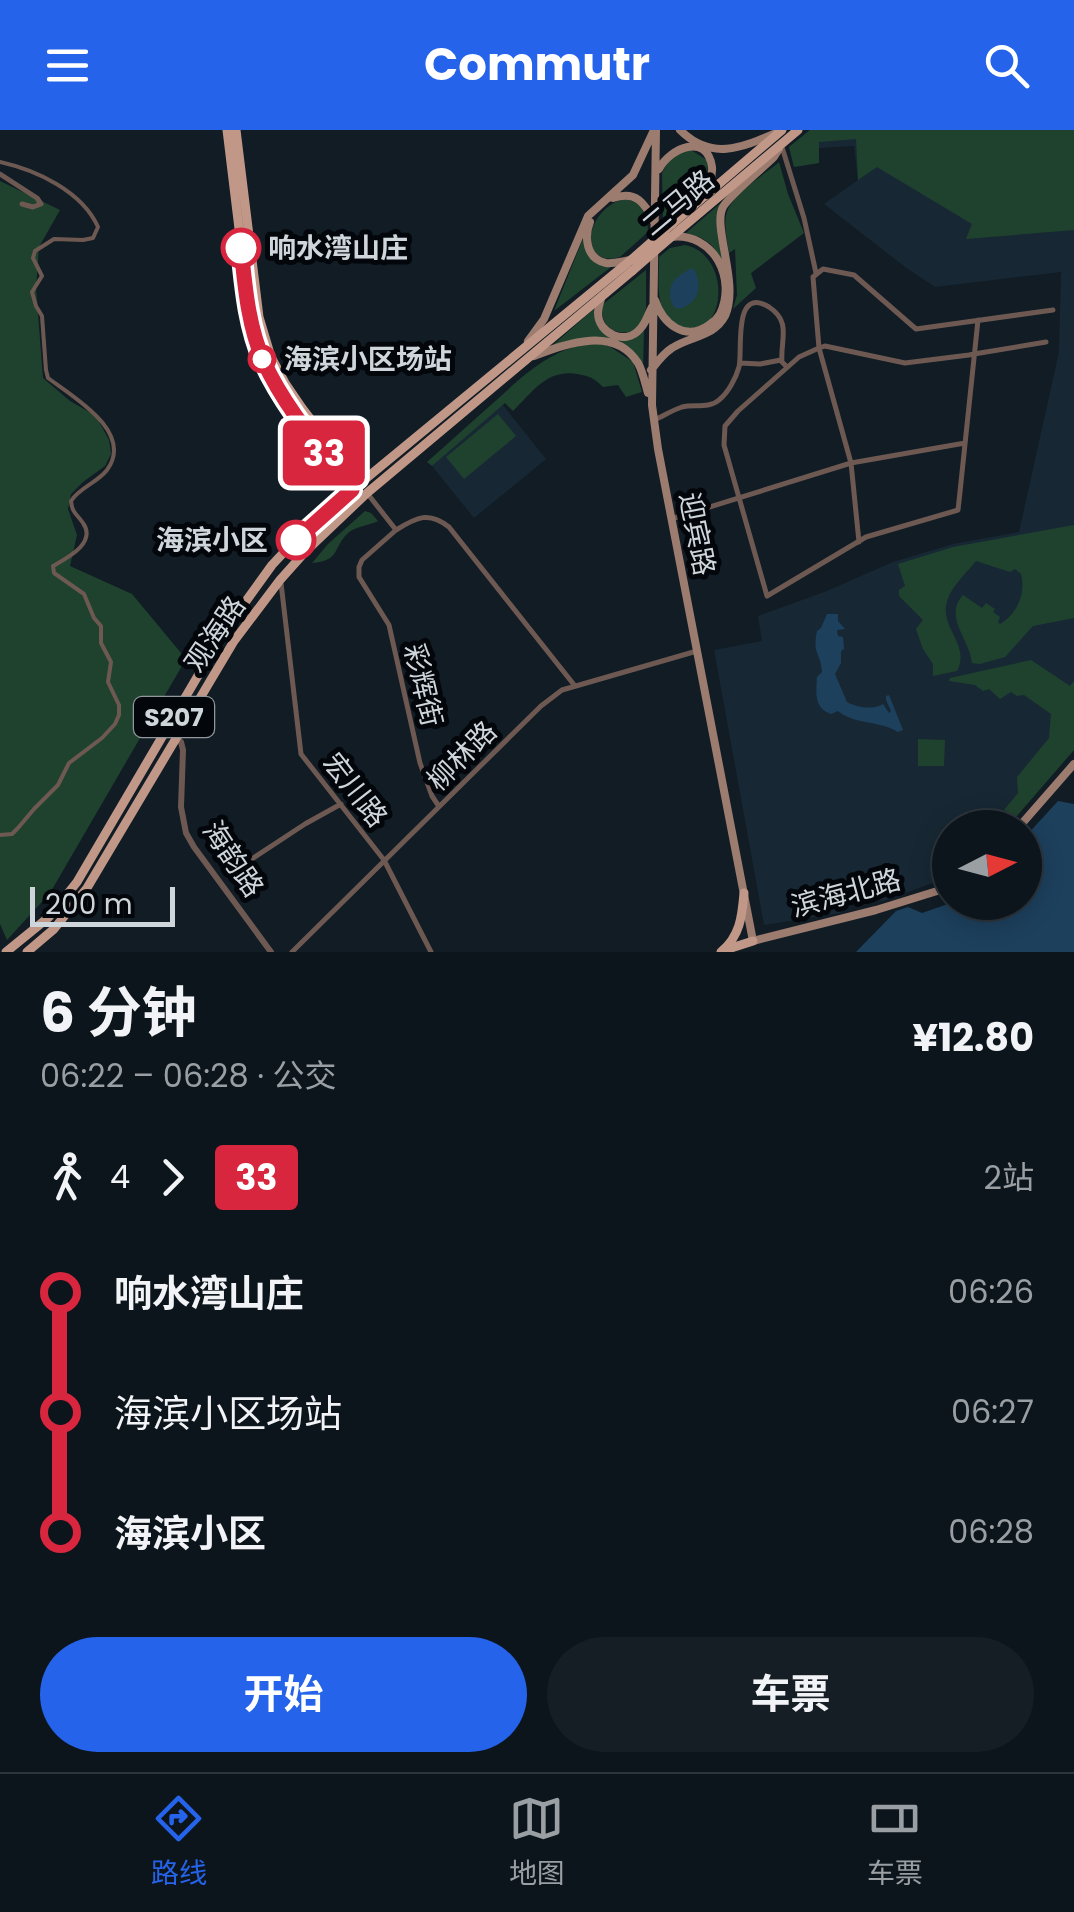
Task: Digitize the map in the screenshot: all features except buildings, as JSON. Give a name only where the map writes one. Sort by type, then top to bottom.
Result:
[{"type":"main road","points":[[227,130],[250,319],[263,360],[295,413],[364,496]]},
{"type":"main road","points":[[236,130],[259,317],[271,357],[356,487]]},
{"type":"main road","points":[[525,354],[588,216],[633,175],[655,130]]},
{"type":"main road","name":"迎宾路","points":[[655,130],[652,404],[753,941]]},
{"type":"main road","points":[[680,130],[701,145],[729,149],[781,130]]},
{"type":"main road","name":"二马路","points":[[631,266],[672,224],[781,130]]},
{"type":"main road","name":"二马路","points":[[631,266],[671,238],[798,130]]},
{"type":"main road","points":[[651,370],[668,350],[707,334],[724,318],[730,291],[721,214],[726,203],[774,157],[782,144]]},
{"type":"main road","points":[[656,173],[676,150],[684,146],[698,148],[712,165],[702,199]]},
{"type":"main road","points":[[631,266],[608,263],[592,253],[586,236],[598,210],[615,196],[631,196],[645,204],[656,226]]},
{"type":"main road","points":[[653,291],[668,324],[685,332],[704,329],[719,316],[724,282],[718,261],[696,238],[671,238]]},
{"type":"main road","name":"观海路","points":[[6,952],[49,918],[77,882],[224,633],[272,566],[356,487],[602,296],[631,266]]},
{"type":"main road","name":"S207","points":[[525,354],[631,266]]},
{"type":"main road","points":[[602,296],[599,318],[606,331],[618,337],[636,334],[654,303]]},
{"type":"main road","points":[[525,354],[577,341],[616,346],[630,354],[640,367],[652,404]]},
{"type":"main road","name":"观海路","points":[[27,952],[54,929],[87,888],[234,641],[280,580],[320,536],[525,354]]},
{"type":"main road","points":[[1034,810],[1074,764]]},
{"type":"main road","points":[[721,952],[738,930],[744,893]]},
{"type":"main road","name":"滨海北路","points":[[753,941],[932,893]]},
{"type":"main road","points":[[721,952],[753,941]]},
{"type":"street","points":[[782,144],[816,273]]},
{"type":"street","points":[[0,162],[28,169],[79,200],[98,227],[93,238],[54,239],[35,252],[42,276],[32,292],[42,316],[48,378],[99,416],[114,450],[109,468],[71,502],[71,509],[88,534],[77,552],[53,566],[54,572],[84,594],[101,626],[101,643],[111,662],[108,682],[119,704],[119,714],[102,738],[69,763],[58,785],[18,828],[12,834],[0,836]]},
{"type":"street","points":[[0,174],[40,204],[33,208],[22,204]]},
{"type":"street","points":[[859,542],[850,462],[818,348],[813,277],[816,273],[823,269],[854,275],[916,329],[1053,310]]},
{"type":"street","points":[[654,420],[684,406],[710,405],[720,400],[740,363],[741,319],[754,304],[763,304],[777,313],[782,322],[782,360],[787,367]]},
{"type":"street","points":[[978,320],[974,354],[966,443],[958,510],[866,537],[767,596],[724,445],[725,426],[787,367],[825,346],[905,363],[974,354],[1046,342]]},
{"type":"street","points":[[740,363],[782,360]]},
{"type":"street","points":[[672,519],[850,462],[966,443]]},
{"type":"street","points":[[364,496],[396,530],[425,516],[437,518],[450,527],[574,686]]},
{"type":"street","name":"彩辉街","points":[[396,530],[362,560],[359,577],[389,625],[420,763],[439,806]]},
{"type":"street","name":"宏川路","points":[[280,580],[301,754],[384,860],[431,952]]},
{"type":"street","name":"柳林路","points":[[292,952],[540,706],[562,690],[697,651]]},
{"type":"street","points":[[166,729],[176,737]]},
{"type":"street","name":"海韵路","points":[[176,737],[183,750],[182,818],[189,840],[271,952]]},
{"type":"street","points":[[238,868],[341,804]]},
{"type":"shaded area","points":[[810,130],[1074,130],[1074,737],[1014,810],[932,810],[932,883],[883,901],[866,900],[840,913],[764,925],[714,650],[762,641],[758,616],[893,562],[953,544],[1019,532],[1059,352],[1061,272],[935,287],[824,204],[858,180],[854,146],[819,148],[819,163],[794,167],[789,147]]},
{"type":"shaded area","points":[[502,404],[546,459],[474,518],[432,466]]},
{"type":"green space","points":[[810,130],[1074,130],[1074,230],[966,239],[972,224],[877,167],[858,180],[856,139],[819,142],[819,163],[794,167],[789,147]]},
{"type":"green space","points":[[691,150],[707,160],[705,179],[694,194],[663,219],[662,173],[672,155]]},
{"type":"green space","points":[[779,162],[804,233],[751,273],[756,288],[733,309],[737,295],[735,249],[729,253],[727,212],[742,192]]},
{"type":"green space","points":[[0,181],[60,210],[39,247],[36,288],[43,378],[96,416],[109,440],[111,454],[105,466],[71,494],[68,509],[77,535],[70,566],[132,594],[186,659],[50,893],[7,940],[0,924]]},
{"type":"green space","points":[[626,199],[640,204],[647,216],[648,232],[620,257],[596,254],[591,246],[595,223],[602,212]]},
{"type":"green space","points":[[723,201],[720,207],[726,272],[712,246],[686,233]]},
{"type":"green space","points":[[584,236],[591,258],[611,267],[554,311]]},
{"type":"green space","points":[[685,245],[701,252],[717,280],[715,311],[708,323],[696,329],[672,321],[662,308],[659,293],[659,257],[670,248]]},
{"type":"green space","points":[[646,270],[645,317],[637,330],[611,329],[604,320],[602,305]]},
{"type":"green space","points":[[596,307],[599,327],[632,338],[644,329],[643,370],[624,350],[603,340],[579,339],[553,345]]},
{"type":"green space","points":[[596,343],[609,346],[633,362],[642,392],[626,397],[618,385],[603,387],[585,376],[560,374],[543,382],[513,411],[505,403],[432,466],[427,462],[539,365],[565,350]]},
{"type":"green space","points":[[498,414],[516,436],[464,479],[446,457]]},
{"type":"green space","points":[[365,511],[378,521],[350,531],[332,557],[312,563],[328,544]]},
{"type":"green space","points":[[1074,525],[1074,618],[1033,626],[1005,657],[972,663],[957,620],[963,595],[982,608],[986,603],[995,609],[1000,624],[1016,608],[1022,588],[1021,574],[1015,569],[1010,572],[976,561],[947,601],[947,620],[960,653],[957,671],[933,676],[933,664],[916,629],[923,620],[899,596],[899,590],[905,586],[898,564],[953,547]]},
{"type":"green space","points":[[1031,660],[1070,686],[1074,681],[1074,750],[1022,810],[1004,810],[1018,793],[1017,777],[1049,738],[1051,714],[1024,695],[1011,692],[1000,699],[989,689],[983,691],[975,685],[949,681]]},
{"type":"green space","points":[[918,739],[945,740],[944,766],[918,766]]},
{"type":"water","points":[[690,269],[697,275],[697,293],[691,303],[678,309],[673,306],[670,288]]},
{"type":"water","points":[[827,614],[838,614],[845,629],[837,630],[838,636],[843,637],[844,649],[835,674],[847,702],[865,707],[883,704],[889,713],[889,695],[903,730],[898,732],[838,711],[831,714],[819,704],[817,677],[822,672],[816,639]]},
{"type":"water","points":[[1058,801],[1074,804],[1074,952],[856,952],[896,911],[908,907],[922,913],[932,910],[932,920],[1042,920],[1042,818]]},
{"type":"bus line","name":"33","points":[[241,248],[250,319],[263,360],[295,413],[352,490],[296,540]]},
{"type":"place","name":"响水湾山庄","points":[[241,248]]},
{"type":"place","name":"海滨小区场站","points":[[262,359]]},
{"type":"place","name":"海滨小区","points":[[296,540]]}]
